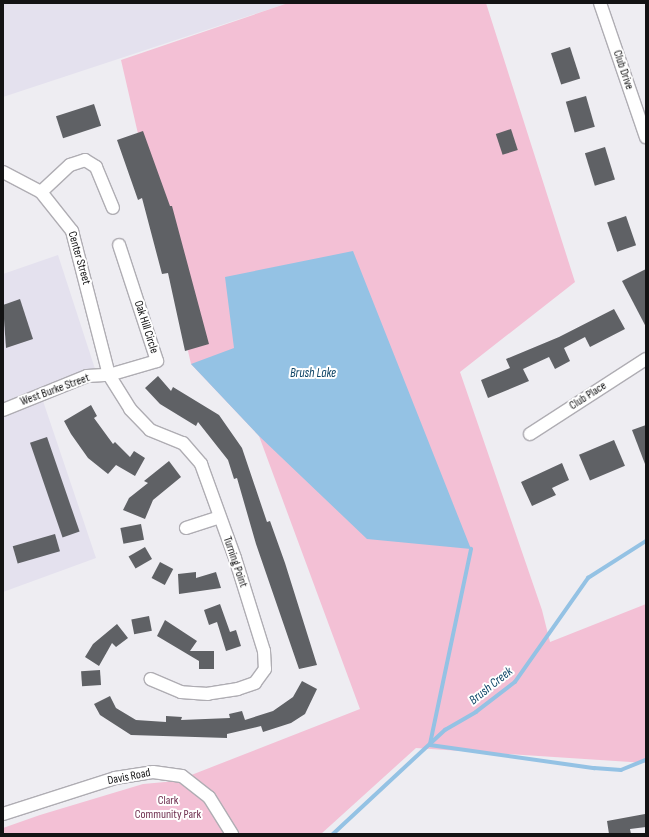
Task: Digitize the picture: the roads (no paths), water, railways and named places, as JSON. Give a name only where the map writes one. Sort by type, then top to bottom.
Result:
[{"type":"street","name":"Club Drive","points":[[600,3],[646,137]]},
{"type":"street","points":[[41,192],[70,165],[85,160],[96,166],[113,208]]},
{"type":"street","name":"Center Street","points":[[3,172],[41,192],[64,218],[77,243],[109,375]]},
{"type":"street","name":"Oak Hill Circle","points":[[109,375],[157,361],[119,245]]},
{"type":"street","name":"Club Place","points":[[530,434],[646,359]]},
{"type":"street","name":"West Burke Street","points":[[3,410],[87,376],[109,375]]},
{"type":"street","name":"Turning Point","points":[[109,375],[139,421],[150,430],[182,443],[191,451],[209,482],[219,517],[264,651],[264,669],[255,683],[208,694],[181,692],[151,679]]},
{"type":"street","points":[[186,528],[219,517]]},
{"type":"street","name":"Davis Road","points":[[3,814],[115,778],[153,772],[182,776],[209,797],[232,834]]},
{"type":"water","name":"Brush Lake","points":[[353,251],[471,549],[367,539],[259,436],[191,364],[234,348],[225,277]]},
{"type":"waterway","name":"Brush Creek","points":[[333,834],[445,730],[476,712],[515,682],[588,578],[646,541]]},
{"type":"waterway","points":[[430,744],[471,549]]},
{"type":"waterway","points":[[430,745],[594,768],[621,770],[646,760]]},
{"type":"park label","name":"Clark Community Park","points":[[168,808]]}]
